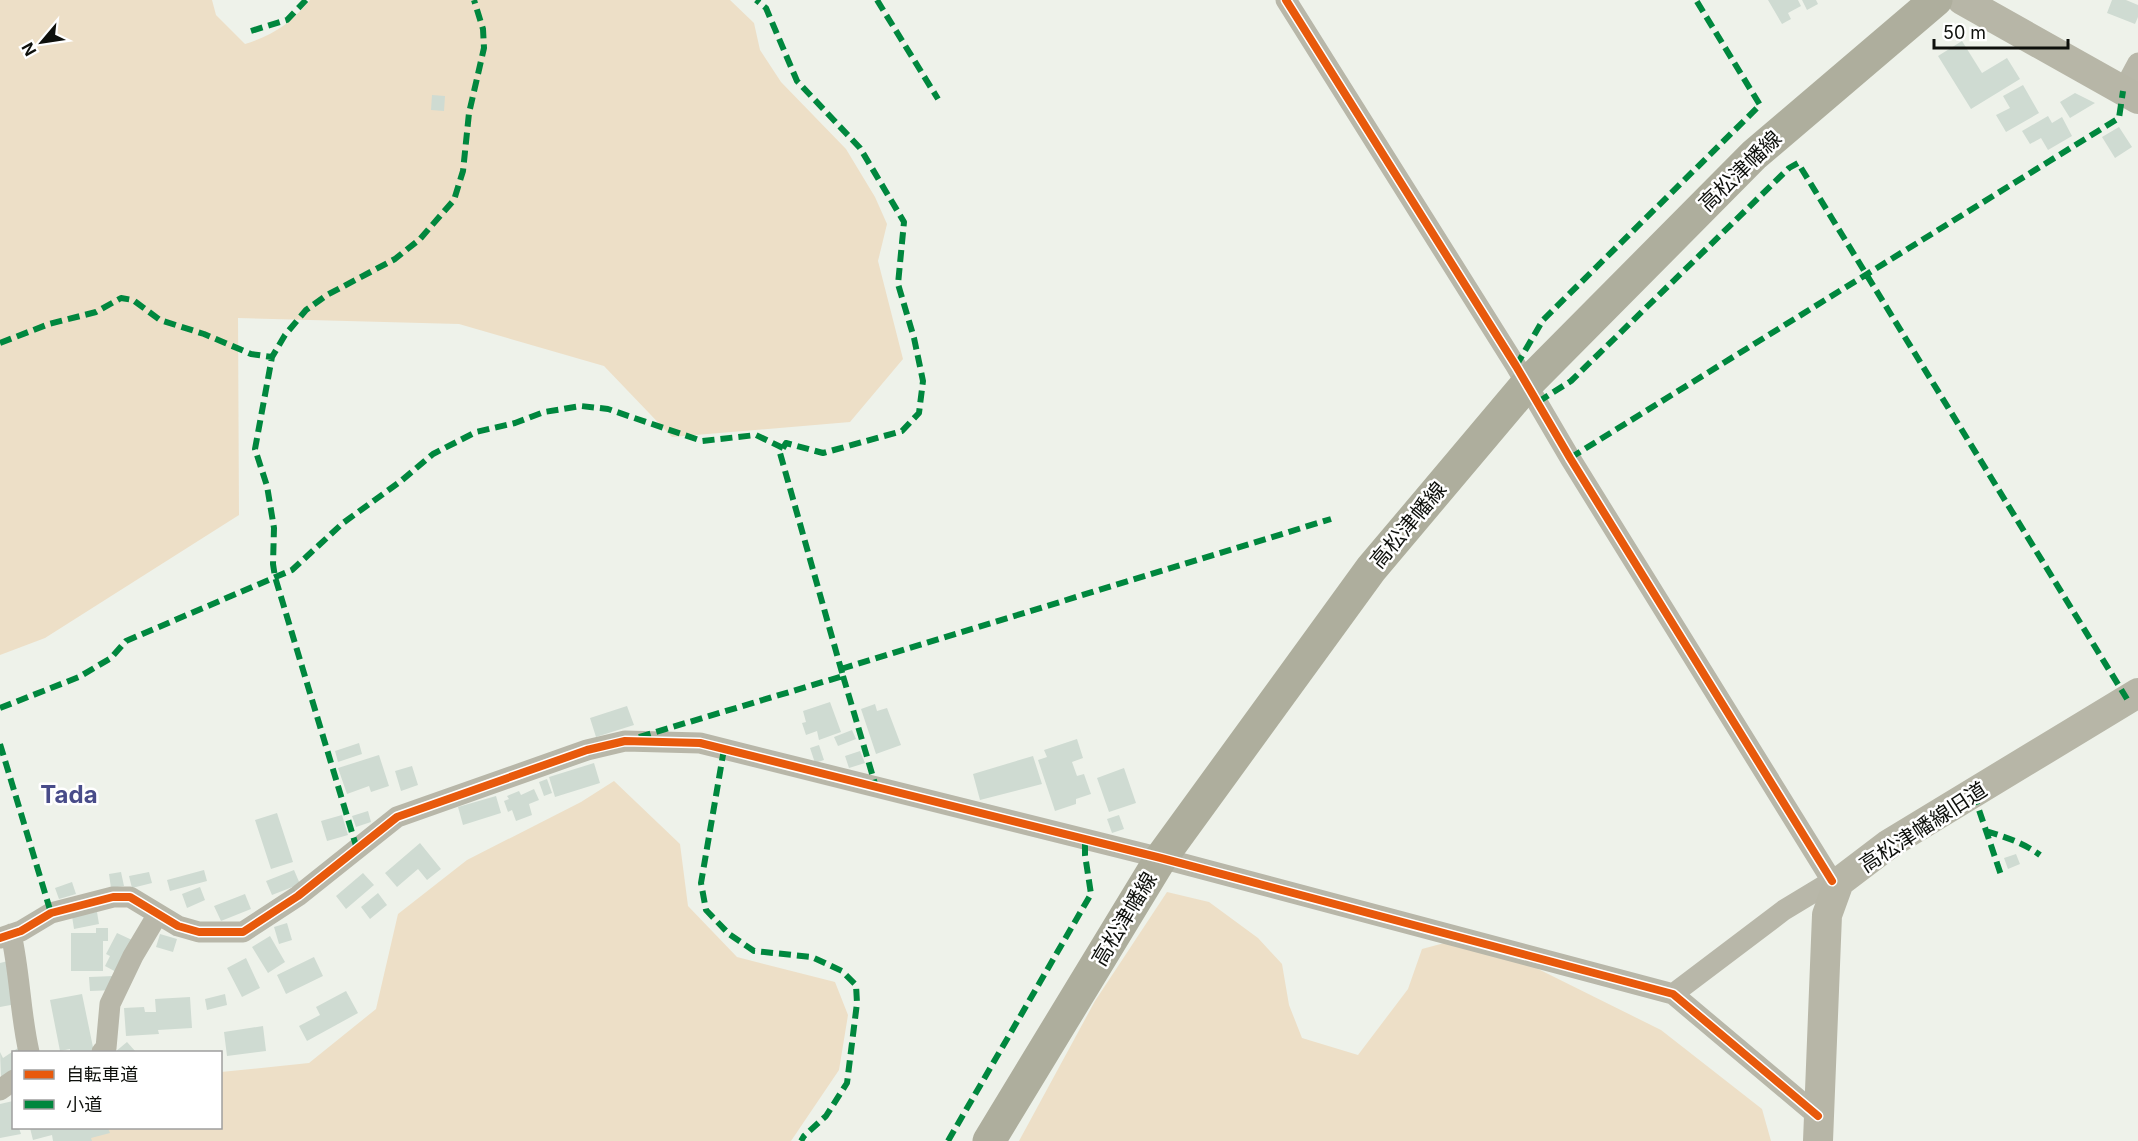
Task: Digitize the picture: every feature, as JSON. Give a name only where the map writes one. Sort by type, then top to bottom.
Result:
[{"type":"main road","name":"高松津幡線","points":[[989,1141],[1161,858],[1371,569],[1527,384],[1754,155],[1936,0]]},
{"type":"street","points":[[1286,0],[1836,882],[1784,910],[1673,994]]},
{"type":"street","points":[[1962,0],[2131,95],[2138,63]]},
{"type":"street","name":"高松津幡線旧道","points":[[1818,1128],[1827,915],[1836,882],[1889,844],[2138,693]]},
{"type":"street","points":[[29,1051],[20,1000],[18,964],[5,936],[21,932],[51,913],[112,897],[130,897],[178,926],[200,932],[243,932],[298,896],[397,817],[587,750],[625,741],[700,742],[1161,858],[1673,994],[1818,1128]]},
{"type":"street","points":[[104,1051],[106,1048],[110,1004],[133,956],[158,914]]},
{"type":"shaded area","points":[[0,0],[212,0],[216,15],[245,44],[265,37],[281,27],[310,0],[730,0],[754,23],[760,50],[781,82],[846,149],[875,197],[887,224],[878,261],[903,359],[850,422],[672,437],[604,366],[459,324],[238,318],[239,515],[45,638],[0,655]]},
{"type":"shaded area","points":[[614,781],[680,844],[688,906],[737,957],[835,982],[848,1015],[839,1070],[791,1141],[66,1141],[74,1129],[222,1129],[222,1072],[309,1063],[376,1009],[398,914],[467,860],[581,802]]},
{"type":"shaded area","points":[[1167,892],[1209,902],[1258,938],[1282,964],[1289,1005],[1302,1038],[1358,1055],[1408,989],[1422,949],[1448,942],[1520,960],[1661,1030],[1762,1109],[1771,1141],[1019,1141],[1095,1001]]},
{"type":"building","points":[[1768,0],[1798,0],[1801,6],[1788,13],[1791,19],[1782,24]]},
{"type":"building","points":[[1802,0],[1816,0],[1818,4],[1807,10]]},
{"type":"building","points":[[2112,0],[2126,0],[2138,5],[2138,17],[2135,24],[2107,13]]},
{"type":"building","points":[[1962,41],[1982,73],[2007,58],[2020,79],[1971,109],[1938,56]]},
{"type":"building","points":[[2023,85],[2039,113],[2006,132],[1996,115],[2010,108],[2003,96]]},
{"type":"building","points":[[2075,93],[2095,103],[2070,118],[2060,102]]},
{"type":"building","points":[[432,95],[445,96],[444,111],[431,110]]},
{"type":"building","points":[[2048,116],[2052,123],[2062,117],[2072,136],[2048,150],[2041,138],[2030,144],[2022,131]]},
{"type":"building","points":[[2119,127],[2132,147],[2115,158],[2102,137]]},
{"type":"building","points":[[830,702],[841,732],[819,740],[817,731],[806,735],[802,723],[806,722],[803,711]]},
{"type":"building","points":[[875,704],[877,711],[887,708],[901,745],[876,754],[861,709]]},
{"type":"building","points":[[627,706],[634,725],[596,737],[590,718]]},
{"type":"building","points":[[852,730],[856,739],[838,746],[834,737]]},
{"type":"building","points":[[1077,739],[1083,758],[1072,762],[1077,776],[1084,774],[1091,794],[1076,799],[1076,804],[1055,811],[1038,760],[1047,757],[1044,750]]},
{"type":"building","points":[[359,743],[362,754],[338,762],[335,751]]},
{"type":"building","points":[[819,745],[824,760],[815,763],[810,748]]},
{"type":"building","points":[[860,751],[865,763],[849,768],[845,756]]},
{"type":"building","points":[[379,755],[389,786],[371,792],[369,786],[347,794],[338,768]]},
{"type":"building","points":[[1033,756],[1042,784],[980,800],[973,774]]},
{"type":"building","points":[[594,763],[600,783],[555,797],[549,777]]},
{"type":"building","points":[[412,766],[418,785],[401,791],[395,771]]},
{"type":"building","points":[[1124,768],[1136,803],[1109,812],[1097,778]]},
{"type":"building","points":[[547,779],[552,793],[544,796],[539,782]]},
{"type":"building","points":[[534,789],[539,800],[529,804],[532,815],[516,821],[512,810],[508,812],[504,801],[509,799],[507,796],[519,791],[521,795]]},
{"type":"building","points":[[496,796],[501,813],[463,825],[458,807]]},
{"type":"building","points":[[368,811],[371,822],[356,827],[352,816]]},
{"type":"building","points":[[277,813],[293,862],[271,869],[255,820]]},
{"type":"building","points":[[342,815],[348,835],[327,841],[321,821]]},
{"type":"building","points":[[1119,815],[1124,829],[1112,833],[1107,819]]},
{"type":"building","points":[[420,843],[441,869],[427,880],[418,869],[397,887],[385,873]]},
{"type":"building","points":[[2016,854],[2020,864],[2008,869],[2004,858]]},
{"type":"building","points":[[204,870],[207,881],[170,891],[167,880]]},
{"type":"building","points":[[294,870],[300,884],[272,895],[266,881]]},
{"type":"building","points":[[121,872],[124,886],[111,888],[109,874]]},
{"type":"building","points":[[149,872],[152,883],[132,888],[129,876]]},
{"type":"building","points":[[363,873],[374,885],[346,909],[336,896]]},
{"type":"building","points":[[72,882],[76,894],[59,899],[55,888]]},
{"type":"building","points":[[200,887],[205,900],[187,908],[182,894]]},
{"type":"building","points":[[378,893],[387,905],[370,919],[361,907]]},
{"type":"building","points":[[245,894],[251,909],[221,921],[214,906]]},
{"type":"building","points":[[97,912],[99,924],[74,929],[72,916]]},
{"type":"building","points":[[287,923],[292,940],[279,944],[274,927]]},
{"type":"building","points":[[96,928],[108,928],[108,941],[103,941],[103,971],[71,971],[71,933],[96,933]]},
{"type":"building","points":[[117,933],[132,940],[120,974],[105,966],[110,956],[106,954]]},
{"type":"building","points":[[160,934],[177,939],[173,952],[156,947]]},
{"type":"building","points":[[270,936],[285,962],[268,973],[252,947]]},
{"type":"building","points":[[314,957],[323,976],[286,994],[277,975]]},
{"type":"building","points":[[246,958],[260,988],[242,997],[227,968]]},
{"type":"building","points":[[8,961],[16,1004],[0,1007],[0,963]]},
{"type":"building","points":[[114,976],[115,990],[90,991],[89,977]]},
{"type":"building","points":[[346,991],[358,1013],[307,1041],[299,1026],[320,1015],[316,1007]]},
{"type":"building","points":[[82,994],[94,1051],[70,1051],[70,1049],[60,1051],[50,1000]]},
{"type":"building","points":[[225,994],[227,1005],[207,1010],[205,999]]},
{"type":"building","points":[[190,997],[192,1028],[158,1030],[159,1034],[126,1036],[124,1008],[144,1007],[145,1012],[156,1012],[155,999]]},
{"type":"building","points":[[263,1026],[266,1051],[227,1056],[224,1032]]},
{"type":"building","points":[[127,1042],[135,1051],[116,1051]]},
{"type":"building","points":[[0,1052],[3,1058],[12,1052],[12,1071],[1,1078]]},
{"type":"building","points":[[12,1101],[12,1129],[19,1129],[21,1134],[0,1138],[0,1104]]},
{"type":"building","points":[[30,1129],[108,1129],[110,1133],[91,1138],[92,1141],[53,1141],[52,1135],[33,1140]]},
{"type":"marked path","points":[[251,31],[287,20],[306,0]]},
{"type":"marked path","points":[[357,849],[275,577],[274,528],[267,486],[255,449],[272,357],[285,335],[306,310],[327,295],[395,259],[420,239],[454,200],[463,171],[469,113],[484,48],[483,29],[474,0]]},
{"type":"marked path","points":[[639,737],[843,676],[780,453],[786,443],[823,453],[902,431],[919,413],[923,381],[914,338],[898,284],[904,222],[860,148],[797,81],[766,8],[756,0]]},
{"type":"marked path","points":[[877,0],[938,99]]},
{"type":"marked path","points":[[1516,366],[1543,320],[1760,105],[1696,0]]},
{"type":"marked path","points":[[1570,458],[2119,118],[2123,91]]},
{"type":"marked path","points":[[1538,402],[1571,381],[1789,168],[1798,163],[2127,699]]},
{"type":"marked path","points":[[0,343],[49,324],[96,312],[121,298],[133,300],[160,320],[204,334],[251,354],[272,357]]},
{"type":"marked path","points":[[0,708],[79,677],[111,658],[126,641],[292,570],[343,523],[401,481],[433,454],[476,432],[515,423],[544,412],[581,406],[608,409],[702,441],[756,435],[783,448]]},
{"type":"marked path","points":[[841,669],[1331,519]]},
{"type":"marked path","points":[[843,676],[876,787]]},
{"type":"marked path","points":[[0,744],[51,913]]},
{"type":"marked path","points":[[724,749],[701,883],[706,910],[729,934],[754,951],[812,957],[842,971],[856,985],[857,1003],[847,1083],[826,1116],[801,1141]]},
{"type":"marked path","points":[[1972,794],[2001,875]]},
{"type":"marked path","points":[[1986,831],[2021,844],[2040,855]]},
{"type":"marked path","points":[[948,1141],[1091,894],[1085,839]]},
{"type":"cycle path","points":[[1286,0],[1516,366],[1570,458],[1832,881]]},
{"type":"cycle path","points":[[0,938],[21,931],[51,913],[113,897],[130,897],[178,926],[199,932],[243,932],[298,896],[397,817],[587,750],[625,741],[700,743],[1161,858],[1673,994],[1818,1116]]},
{"type":"district","name":"Tada","points":[[69,794]]}]
